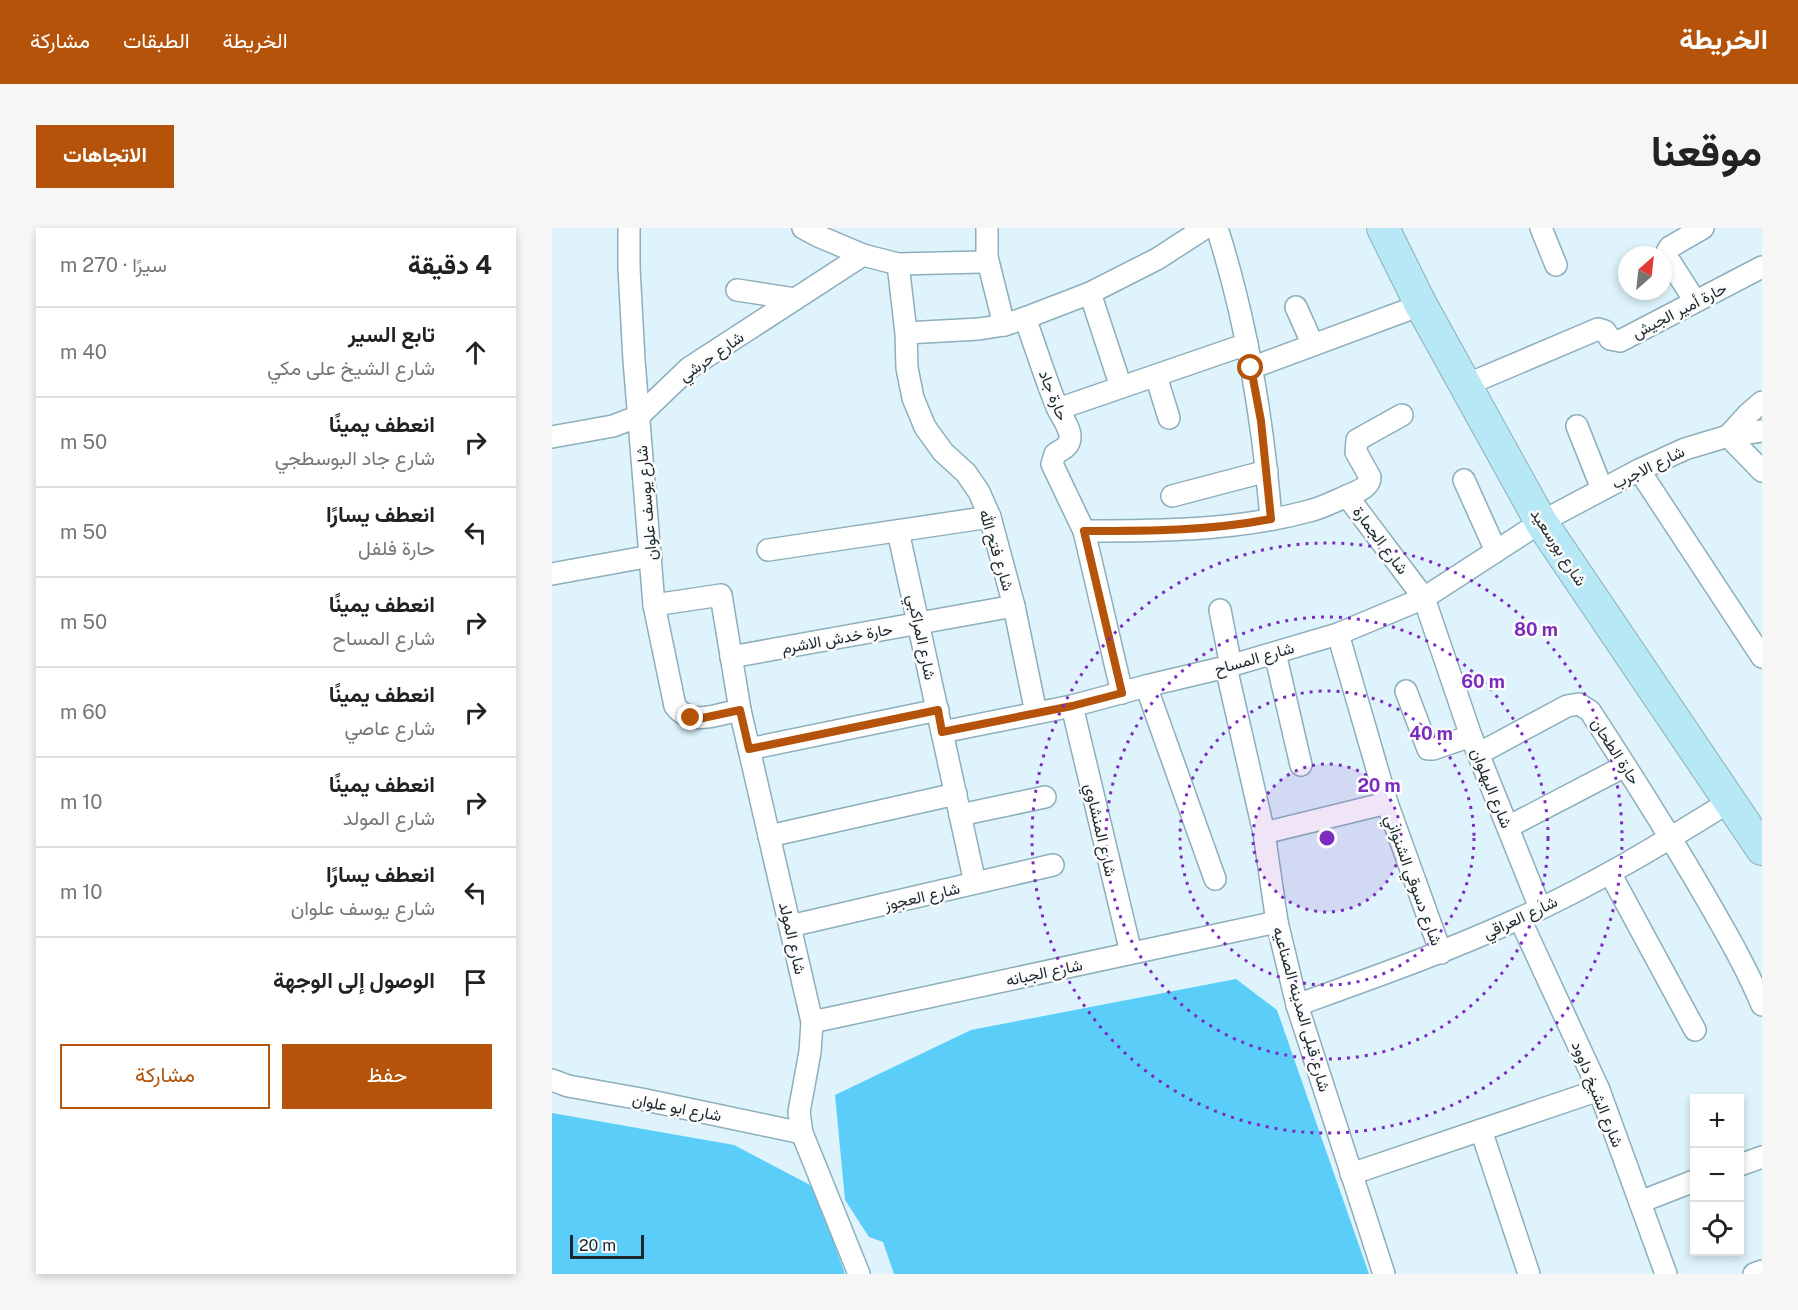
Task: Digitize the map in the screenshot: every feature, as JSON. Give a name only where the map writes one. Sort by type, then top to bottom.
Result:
[{"type":"street","name":"شارع يوسف علوان","points":[[629,228],[630,302],[654,605],[675,706],[685,716],[698,719],[740,710]]},
{"type":"street","points":[[987,228],[986,259],[1004,326]]},
{"type":"street","points":[[906,333],[1004,326],[1090,293],[1157,259],[1205,228]]},
{"type":"street","points":[[1217,228],[1233,285],[1261,421],[1271,519]]},
{"type":"street","name":"شارع بورسعيد","points":[[1383,228],[1421,306],[1541,522],[1729,801],[1760,843]]},
{"type":"street","points":[[1540,228],[1556,265]]},
{"type":"street","points":[[1695,301],[1666,252],[1670,247],[1703,228]]},
{"type":"street","points":[[814,231],[863,255],[898,264],[986,259]]},
{"type":"street","name":"شارع حرشي","points":[[552,437],[613,426],[639,416],[689,368],[863,255]]},
{"type":"street","name":"شارع فتح الله","points":[[898,264],[906,333],[907,368],[913,398],[925,427],[943,452],[966,473],[979,492],[990,517],[1014,606],[1036,713]]},
{"type":"street","name":"حارة أمير الجيش","points":[[1466,385],[1598,328],[1605,331],[1610,339],[1620,340],[1762,267]]},
{"type":"street","points":[[737,290],[795,299]]},
{"type":"street","points":[[1090,293],[1121,387]]},
{"type":"street","points":[[1251,368],[1421,306]]},
{"type":"street","points":[[1296,307],[1313,345]]},
{"type":"street","name":"حارة جاد","points":[[1025,318],[1058,410],[1070,436],[1065,448],[1055,453],[1052,464],[1084,531]]},
{"type":"street","points":[[1058,410],[1246,344]]},
{"type":"street","points":[[1156,376],[1169,418]]},
{"type":"street","points":[[1762,402],[1728,436],[1762,471]]},
{"type":"street","name":"شارع الجمارة","points":[[1402,415],[1357,440],[1356,452],[1370,477],[1370,482],[1347,496],[1424,598]]},
{"type":"street","points":[[1577,426],[1602,489]]},
{"type":"street","name":"شارع الاجرب","points":[[1541,522],[1639,470],[1685,449],[1728,436],[1762,430]]},
{"type":"street","points":[[1639,470],[1762,657]]},
{"type":"street","points":[[1172,496],[1267,471]]},
{"type":"street","points":[[1464,480],[1496,551]]},
{"type":"street","points":[[1122,693],[1084,531],[1195,530],[1233,526],[1310,511],[1347,496]]},
{"type":"street","points":[[768,550],[990,517]]},
{"type":"street","name":"شارع المساح","points":[[942,732],[1072,706],[1228,667],[1338,634],[1424,598],[1541,522]]},
{"type":"street","name":"شارع المراكبي","points":[[898,531],[975,883]]},
{"type":"street","points":[[552,574],[651,556]]},
{"type":"street","name":"شارع المولد","points":[[654,605],[720,595],[740,710],[812,1022],[810,1052],[799,1112],[802,1133],[859,1274]]},
{"type":"street","name":"شارع البهلوان","points":[[1424,598],[1474,745],[1540,908]]},
{"type":"street","name":"حارة خدش الاشرم","points":[[731,657],[1014,606]]},
{"type":"street","name":"شارع قبلى المدينه الصناعيه","points":[[1220,610],[1228,667],[1264,833],[1277,922],[1297,1005],[1384,1274]]},
{"type":"street","name":"شارع دسوقي الشنواني","points":[[1338,634],[1387,802],[1441,952]]},
{"type":"street","points":[[1275,653],[1302,765]]},
{"type":"street","points":[[1146,686],[1215,879]]},
{"type":"street","points":[[1406,691],[1428,749],[1474,745]]},
{"type":"street","name":"حارة الطحان","points":[[1474,745],[1567,706],[1579,704],[1590,711],[1672,837],[1753,983],[1762,1005]]},
{"type":"street","name":"شارع المنشاوي","points":[[1072,706],[1131,953]]},
{"type":"street","points":[[749,749],[938,710]]},
{"type":"street","points":[[1508,827],[1625,766]]},
{"type":"street","points":[[769,836],[958,804],[1045,797]]},
{"type":"street","name":"شارع العراقي","points":[[1297,1005],[1441,952],[1520,918],[1610,873],[1729,801]]},
{"type":"street","points":[[1264,833],[1387,802]]},
{"type":"street","name":"شارع العجوز","points":[[790,926],[1053,865]]},
{"type":"street","points":[[1610,873],[1695,1030]]},
{"type":"street","name":"شارع الشيخ داوود","points":[[1520,918],[1599,1090],[1666,1274]]},
{"type":"street","name":"شارع الجبانه","points":[[812,1022],[1277,922]]},
{"type":"street","name":"شارع ابو علوان","points":[[552,1080],[568,1086],[802,1133]]},
{"type":"street","points":[[1351,1173],[1599,1090]]},
{"type":"street","points":[[1480,1130],[1529,1274]]},
{"type":"street","points":[[1744,1163],[1762,1156]]},
{"type":"street","points":[[1640,1202],[1690,1183]]},
{"type":"street","points":[[1754,1274],[1762,1271]]},
{"type":"shaded area","points":[[1236,979],[1277,1010],[1369,1274],[894,1274],[883,1242],[869,1237],[845,1200],[835,1095],[971,1030]]},
{"type":"shaded area","points":[[552,1113],[734,1145],[814,1187],[845,1274],[552,1274]]},
{"type":"route","points":[[691,718],[698,719],[740,710],[749,749],[938,710],[942,732],[1072,706],[1122,693],[1084,531],[1195,530],[1271,519],[1261,421],[1251,368]]}]
